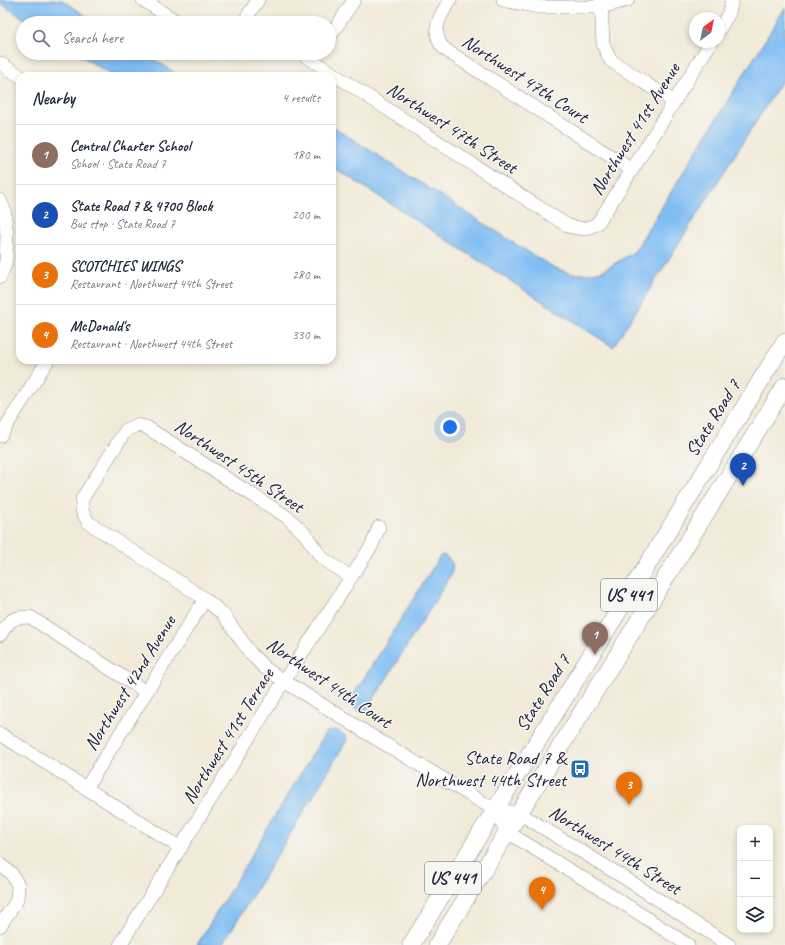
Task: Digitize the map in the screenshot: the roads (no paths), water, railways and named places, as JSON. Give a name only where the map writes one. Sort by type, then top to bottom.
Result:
[{"type":"main road","name":"State Road 7","points":[[411,945],[785,341]]},
{"type":"main road","name":"US 441","points":[[437,945],[785,386]]},
{"type":"street","points":[[143,0],[168,16]]},
{"type":"street","points":[[251,16],[258,0]]},
{"type":"street","points":[[336,27],[354,0]]},
{"type":"street","name":"Northwest 47th Court","points":[[450,0],[439,19],[437,33],[439,42],[447,51],[632,170]]},
{"type":"street","points":[[503,0],[539,7],[601,4],[628,0]]},
{"type":"street","points":[[725,20],[729,13],[732,0]]},
{"type":"street","points":[[601,4],[603,44],[610,60],[674,102]]},
{"type":"street","name":"Northwest 41st Avenue","points":[[584,229],[597,224],[707,48]]},
{"type":"street","name":"Northwest 47th Street","points":[[321,60],[568,226],[584,229]]},
{"type":"street","points":[[0,63],[16,73]]},
{"type":"street","points":[[0,200],[4,209],[7,235],[6,262],[0,277]]},
{"type":"street","points":[[0,436],[45,364]]},
{"type":"street","name":"Northwest 44th Court","points":[[137,425],[126,430],[82,499],[82,511],[88,522],[205,599],[223,614],[251,654],[265,668],[371,736],[495,810]]},
{"type":"street","name":"Northwest 45th Street","points":[[137,425],[146,427],[287,518],[304,533],[322,558],[351,577]]},
{"type":"street","name":"Northwest 41st Terrace","points":[[120,945],[284,681],[372,545],[379,527]]},
{"type":"street","name":"Northwest 42nd Avenue","points":[[86,788],[205,599]]},
{"type":"street","points":[[0,635],[9,621],[18,617],[30,618],[146,692]]},
{"type":"street","points":[[0,734],[181,848]]},
{"type":"street","points":[[495,810],[507,832],[612,896],[688,945]]},
{"type":"street","name":"Northwest 44th Street","points":[[495,810],[519,814],[623,877],[729,945]]},
{"type":"street","points":[[0,865],[11,873],[18,884],[17,900],[0,926]]},
{"type":"water","points":[[0,0],[62,0],[86,16],[20,16],[0,3]]},
{"type":"water","points":[[785,8],[785,76],[613,347],[336,169],[336,129],[553,267],[571,274],[585,274],[602,271],[634,252]]},
{"type":"water","points":[[88,60],[155,60],[174,72],[107,72]]},
{"type":"water","points":[[443,555],[448,558],[453,566],[444,586],[367,710],[362,712],[351,706],[351,699],[440,556]]},
{"type":"water","points":[[336,730],[346,736],[347,740],[222,945],[197,945],[326,732]]},
{"type":"place","name":"State Road 7 & 4700 Block","points":[[743,486]]},
{"type":"place","name":"Central Charter School","points":[[595,655]]},
{"type":"place","name":"State Road 7 & Northwest 44th Street","points":[[580,769]]},
{"type":"place","name":"SCOTCHIES WINGS","points":[[629,805]]},
{"type":"place","name":"McDonald's","points":[[542,910]]}]
